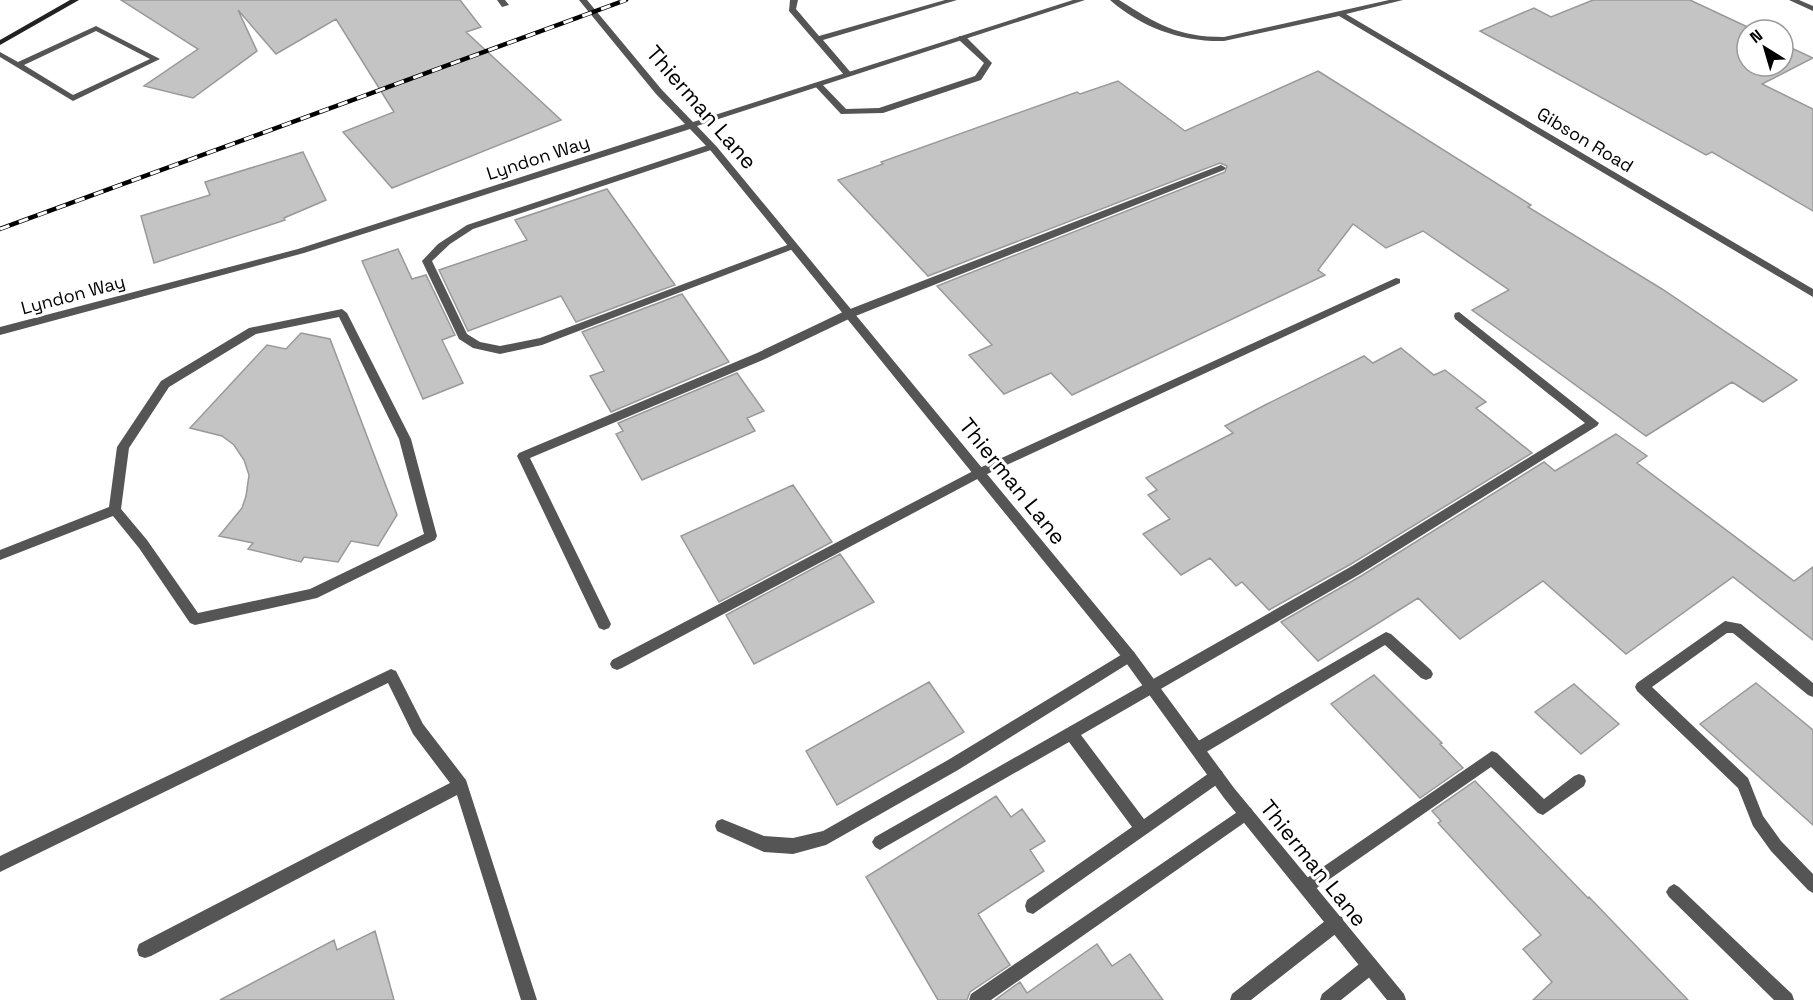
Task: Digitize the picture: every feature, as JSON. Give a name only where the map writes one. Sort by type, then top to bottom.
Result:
[{"type":"main road","points":[[0,43],[75,0]]},
{"type":"street","name":"Thierman Lane","points":[[583,0],[659,92],[711,147],[1129,656],[1217,776],[1398,1000]]},
{"type":"street","points":[[794,0],[792,9],[848,74]]},
{"type":"street","points":[[817,39],[952,0]]},
{"type":"street","name":"Lyndon Way","points":[[0,331],[301,251],[1081,0]]},
{"type":"street","points":[[1114,0],[1166,32],[1199,40],[1224,39],[1399,0]]},
{"type":"street","points":[[1793,0],[1813,9]]},
{"type":"street","name":"Gibson Road","points":[[1341,14],[1813,294]]},
{"type":"street","points":[[0,54],[18,65],[73,98],[156,59],[96,28],[18,65]]},
{"type":"street","points":[[817,84],[844,111],[880,111],[978,78],[988,63],[962,38]]},
{"type":"street","points":[[711,147],[470,227],[449,238],[434,250],[427,261],[463,336],[477,345],[500,350],[542,341],[793,246]]},
{"type":"street","points":[[604,624],[523,456],[761,356],[849,314],[1221,168]]},
{"type":"street","points":[[617,664],[979,473],[1396,281]]},
{"type":"street","points":[[342,313],[405,439],[431,536],[312,594],[195,619],[115,510],[123,447],[165,384],[253,331],[342,313]]},
{"type":"street","points":[[880,842],[1356,570],[1593,423],[1459,316]]},
{"type":"street","points":[[0,555],[115,510]]},
{"type":"street","points":[[1813,691],[1736,628],[1725,627],[1642,687],[1706,745],[1743,783],[1758,821],[1776,846],[1813,885]]},
{"type":"street","points":[[1198,749],[1386,638],[1426,674]]},
{"type":"street","points":[[722,826],[764,844],[793,846],[826,838],[953,765],[1129,656]]},
{"type":"street","points":[[0,864],[391,675],[418,729],[461,785],[529,1000]]},
{"type":"street","points":[[1070,732],[1142,829]]},
{"type":"street","points":[[1306,887],[1492,758],[1543,808],[1579,781]]},
{"type":"street","points":[[1033,906],[1217,776]]},
{"type":"street","points":[[145,950],[461,785]]},
{"type":"street","points":[[977,1000],[1246,813]]},
{"type":"street","points":[[1674,891],[1786,1000]]},
{"type":"street","points":[[1238,1000],[1336,923]]},
{"type":"street","points":[[1328,1000],[1370,966]]},
{"type":"building","points":[[121,0],[460,0],[481,27],[466,32],[561,120],[392,188],[343,132],[394,112],[336,19],[276,54],[238,10],[257,51],[193,98],[144,86],[198,49]]},
{"type":"building","points":[[1593,0],[1690,0],[1735,21],[1735,78],[1774,78],[1762,84],[1813,109],[1813,211],[1712,152],[1706,155],[1480,31],[1534,8],[1551,17]]},
{"type":"building","points":[[1795,50],[1813,58],[1795,67]]},
{"type":"building","points":[[1318,71],[1531,205],[1528,207],[1662,289],[1797,380],[1763,402],[1732,382],[1646,436],[1472,310],[1509,290],[1423,231],[1386,248],[1353,224],[1318,270],[1325,275],[1072,395],[1051,373],[1004,394],[969,355],[992,345],[937,286],[1225,172],[1227,166],[1220,163],[928,276],[838,180],[883,164],[881,162],[1077,92],[1080,94],[1118,81],[1185,131]]},
{"type":"building","points":[[303,152],[326,200],[284,218],[285,220],[154,263],[141,216],[210,195],[205,182]]},
{"type":"building","points":[[607,189],[675,285],[576,322],[561,296],[468,331],[439,270],[527,240],[515,220]]},
{"type":"building","points":[[398,249],[412,279],[426,275],[455,335],[442,340],[463,383],[423,399],[362,261]]},
{"type":"building","points":[[682,294],[729,362],[611,412],[590,376],[604,371],[582,332]]},
{"type":"building","points":[[301,333],[330,339],[397,515],[378,546],[351,541],[338,562],[304,557],[301,562],[248,549],[253,543],[219,536],[242,508],[249,475],[244,460],[234,445],[222,436],[190,428],[267,345],[286,349]]},
{"type":"building","points":[[1401,348],[1434,375],[1445,370],[1486,402],[1476,408],[1532,453],[1351,564],[1269,610],[1242,582],[1236,586],[1210,558],[1181,575],[1143,534],[1170,519],[1148,495],[1157,490],[1146,478],[1233,433],[1225,426],[1267,404],[1364,356],[1373,363]]},
{"type":"building","points":[[737,373],[764,411],[747,418],[755,431],[642,480],[616,434],[623,431],[618,423]]},
{"type":"building","points":[[1616,434],[1647,456],[1637,463],[1794,581],[1813,567],[1813,640],[1733,577],[1626,654],[1543,581],[1460,639],[1418,598],[1318,661],[1281,622],[1361,576],[1544,462],[1555,471]]},
{"type":"building","points":[[793,485],[832,542],[719,602],[681,536]]},
{"type":"building","points":[[840,554],[874,602],[754,664],[726,615]]},
{"type":"building","points":[[1374,675],[1442,743],[1440,744],[1463,768],[1420,798],[1331,704]]},
{"type":"building","points":[[929,682],[964,732],[837,805],[806,751]]},
{"type":"building","points":[[1756,683],[1813,730],[1813,825],[1700,724]]},
{"type":"building","points":[[1574,684],[1619,724],[1581,754],[1535,712]]},
{"type":"building","points":[[1475,781],[1688,1000],[1533,1000],[1552,982],[1523,949],[1541,935],[1438,823],[1441,821],[1432,811]]},
{"type":"building","points":[[996,796],[1011,817],[1022,809],[1045,841],[1030,850],[1044,871],[978,914],[1010,965],[970,992],[967,1000],[938,1000],[866,877]]},
{"type":"building","points":[[375,931],[394,1000],[220,1000],[334,940],[337,950]]},
{"type":"building","points":[[1097,944],[1112,966],[1130,954],[1163,1000],[995,1000],[1020,982],[1027,993]]},
{"type":"railway","points":[[0,229],[626,0]]}]
